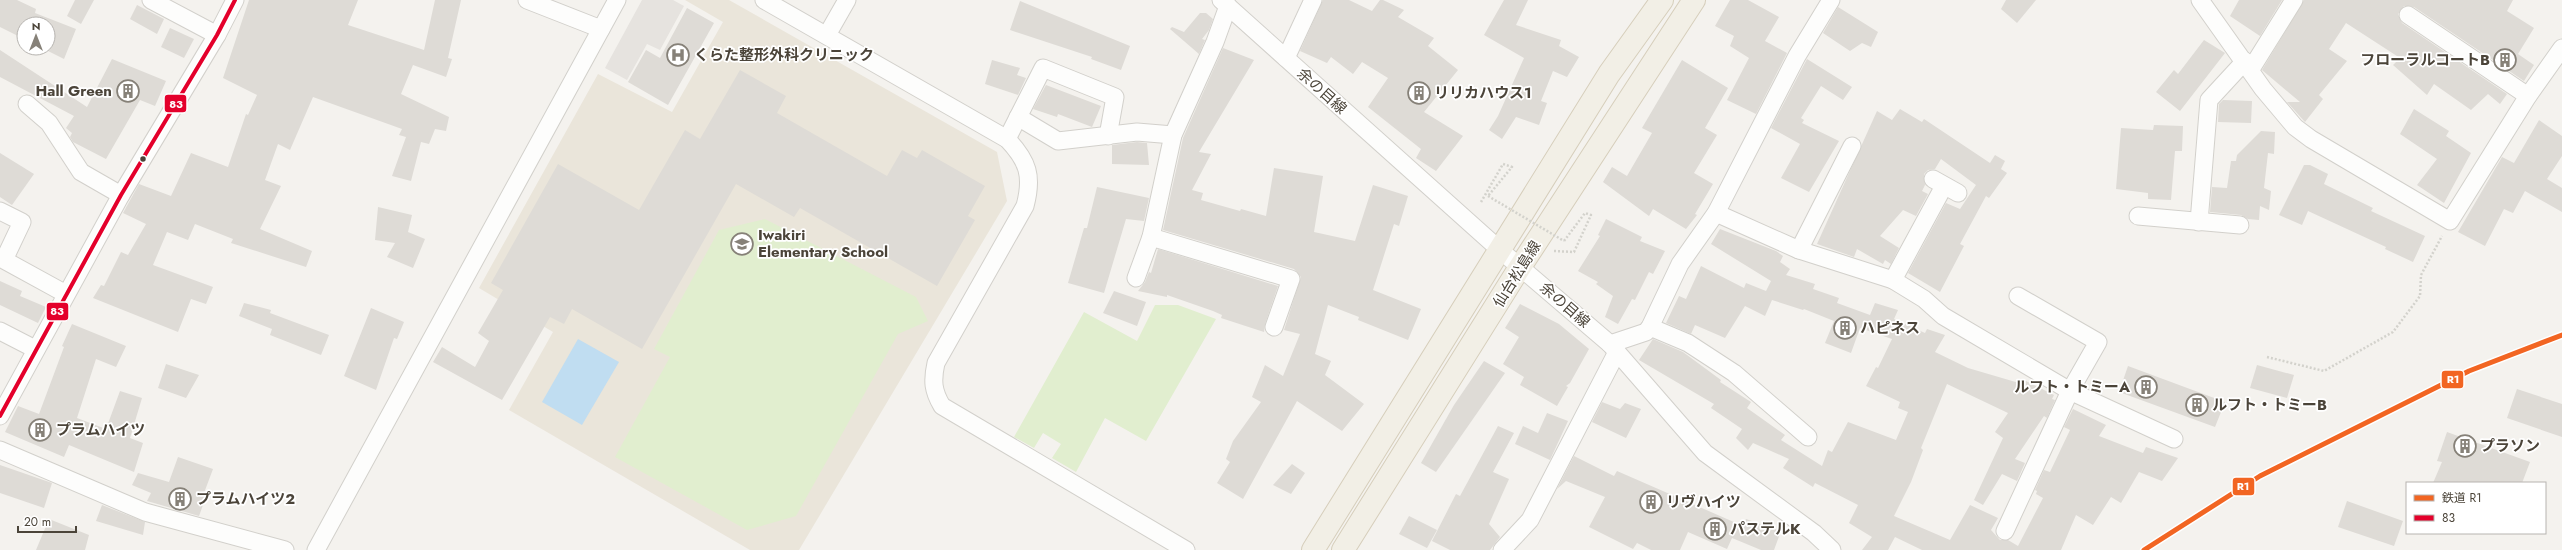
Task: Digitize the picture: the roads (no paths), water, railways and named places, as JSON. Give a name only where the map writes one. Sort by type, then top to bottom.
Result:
[{"type":"main road","name":"仙台松島線","points":[[1313,550],[1609,74],[1662,0]]},
{"type":"main road","name":"仙台松島線","points":[[1343,550],[1520,267],[1694,0]]},
{"type":"street","points":[[151,0],[217,35]]},
{"type":"street","points":[[0,416],[35,349],[121,195],[217,35],[235,0]]},
{"type":"street","points":[[527,0],[601,29]]},
{"type":"street","points":[[316,550],[617,0]]},
{"type":"street","points":[[764,0],[1007,139],[1019,152],[1026,169],[1030,187],[1025,206],[936,363],[933,378],[934,393],[942,406],[1186,550]]},
{"type":"street","points":[[827,35],[847,0]]},
{"type":"street","points":[[1286,58],[1313,0]]},
{"type":"street","points":[[1502,550],[1530,520],[1614,348],[1646,332],[1650,327],[1680,264],[1716,213],[1798,56],[1831,0]]},
{"type":"street","points":[[2200,0],[2248,65],[2263,89],[2295,127],[2311,139],[2450,221],[2528,96],[2562,48]]},
{"type":"street","points":[[2199,222],[2209,100],[2248,65],[2294,0]]},
{"type":"street","points":[[1136,278],[1151,237],[1173,135],[1215,42],[1224,3]]},
{"type":"street","name":"余の目線","points":[[1224,3],[1500,250],[1614,348],[1706,453],[1814,533],[1832,550]]},
{"type":"street","points":[[2408,15],[2528,96]]},
{"type":"street","points":[[1007,139],[1043,68],[1115,97],[1108,136]]},
{"type":"street","points":[[27,104],[49,123],[81,172],[121,195]]},
{"type":"street","points":[[1018,117],[1058,141],[1137,132],[1173,135]]},
{"type":"street","points":[[1799,250],[1852,146]]},
{"type":"street","points":[[1893,280],[1945,186]]},
{"type":"street","points":[[0,211],[22,222],[4,260],[66,294]]},
{"type":"street","points":[[1716,213],[1799,250],[1893,280],[1924,299],[1943,316],[2070,390],[2174,439]]},
{"type":"street","points":[[2138,216],[2240,225]]},
{"type":"street","points":[[1151,237],[1291,279],[1274,327]]},
{"type":"street","points":[[2005,531],[2070,390],[2098,342],[2018,296]]},
{"type":"street","points":[[1650,327],[1688,343],[1734,373],[1808,437]]},
{"type":"street","points":[[0,331],[35,349]]},
{"type":"street","points":[[0,450],[145,512],[285,550]]},
{"type":"water","points":[[578,339],[619,362],[582,425],[542,402]]},
{"type":"rail line","name":"R1","points":[[2144,550],[2260,476],[2469,371],[2562,335]]},
{"type":"place","name":"くらた整形外科クリニック","points":[[678,55]]},
{"type":"place","name":"フローラルコートB","points":[[2505,60]]},
{"type":"place","name":"Hall Green","points":[[128,91]]},
{"type":"place","name":"リリカハウス1","points":[[1419,93]]},
{"type":"place","name":"Iwakiri Elementary School","points":[[742,244]]},
{"type":"place","name":"ハピネス","points":[[1845,328]]},
{"type":"place","name":"ルフト・トミーA","points":[[2146,387]]},
{"type":"place","name":"ルフト・トミーB","points":[[2197,405]]},
{"type":"place","name":"プラムハイツ","points":[[40,430]]},
{"type":"place","name":"プラソン","points":[[2465,446]]},
{"type":"place","name":"プラムハイツ2","points":[[180,499]]},
{"type":"place","name":"リヴハイツ","points":[[1651,502]]},
{"type":"place","name":"パステルK","points":[[1715,529]]}]
